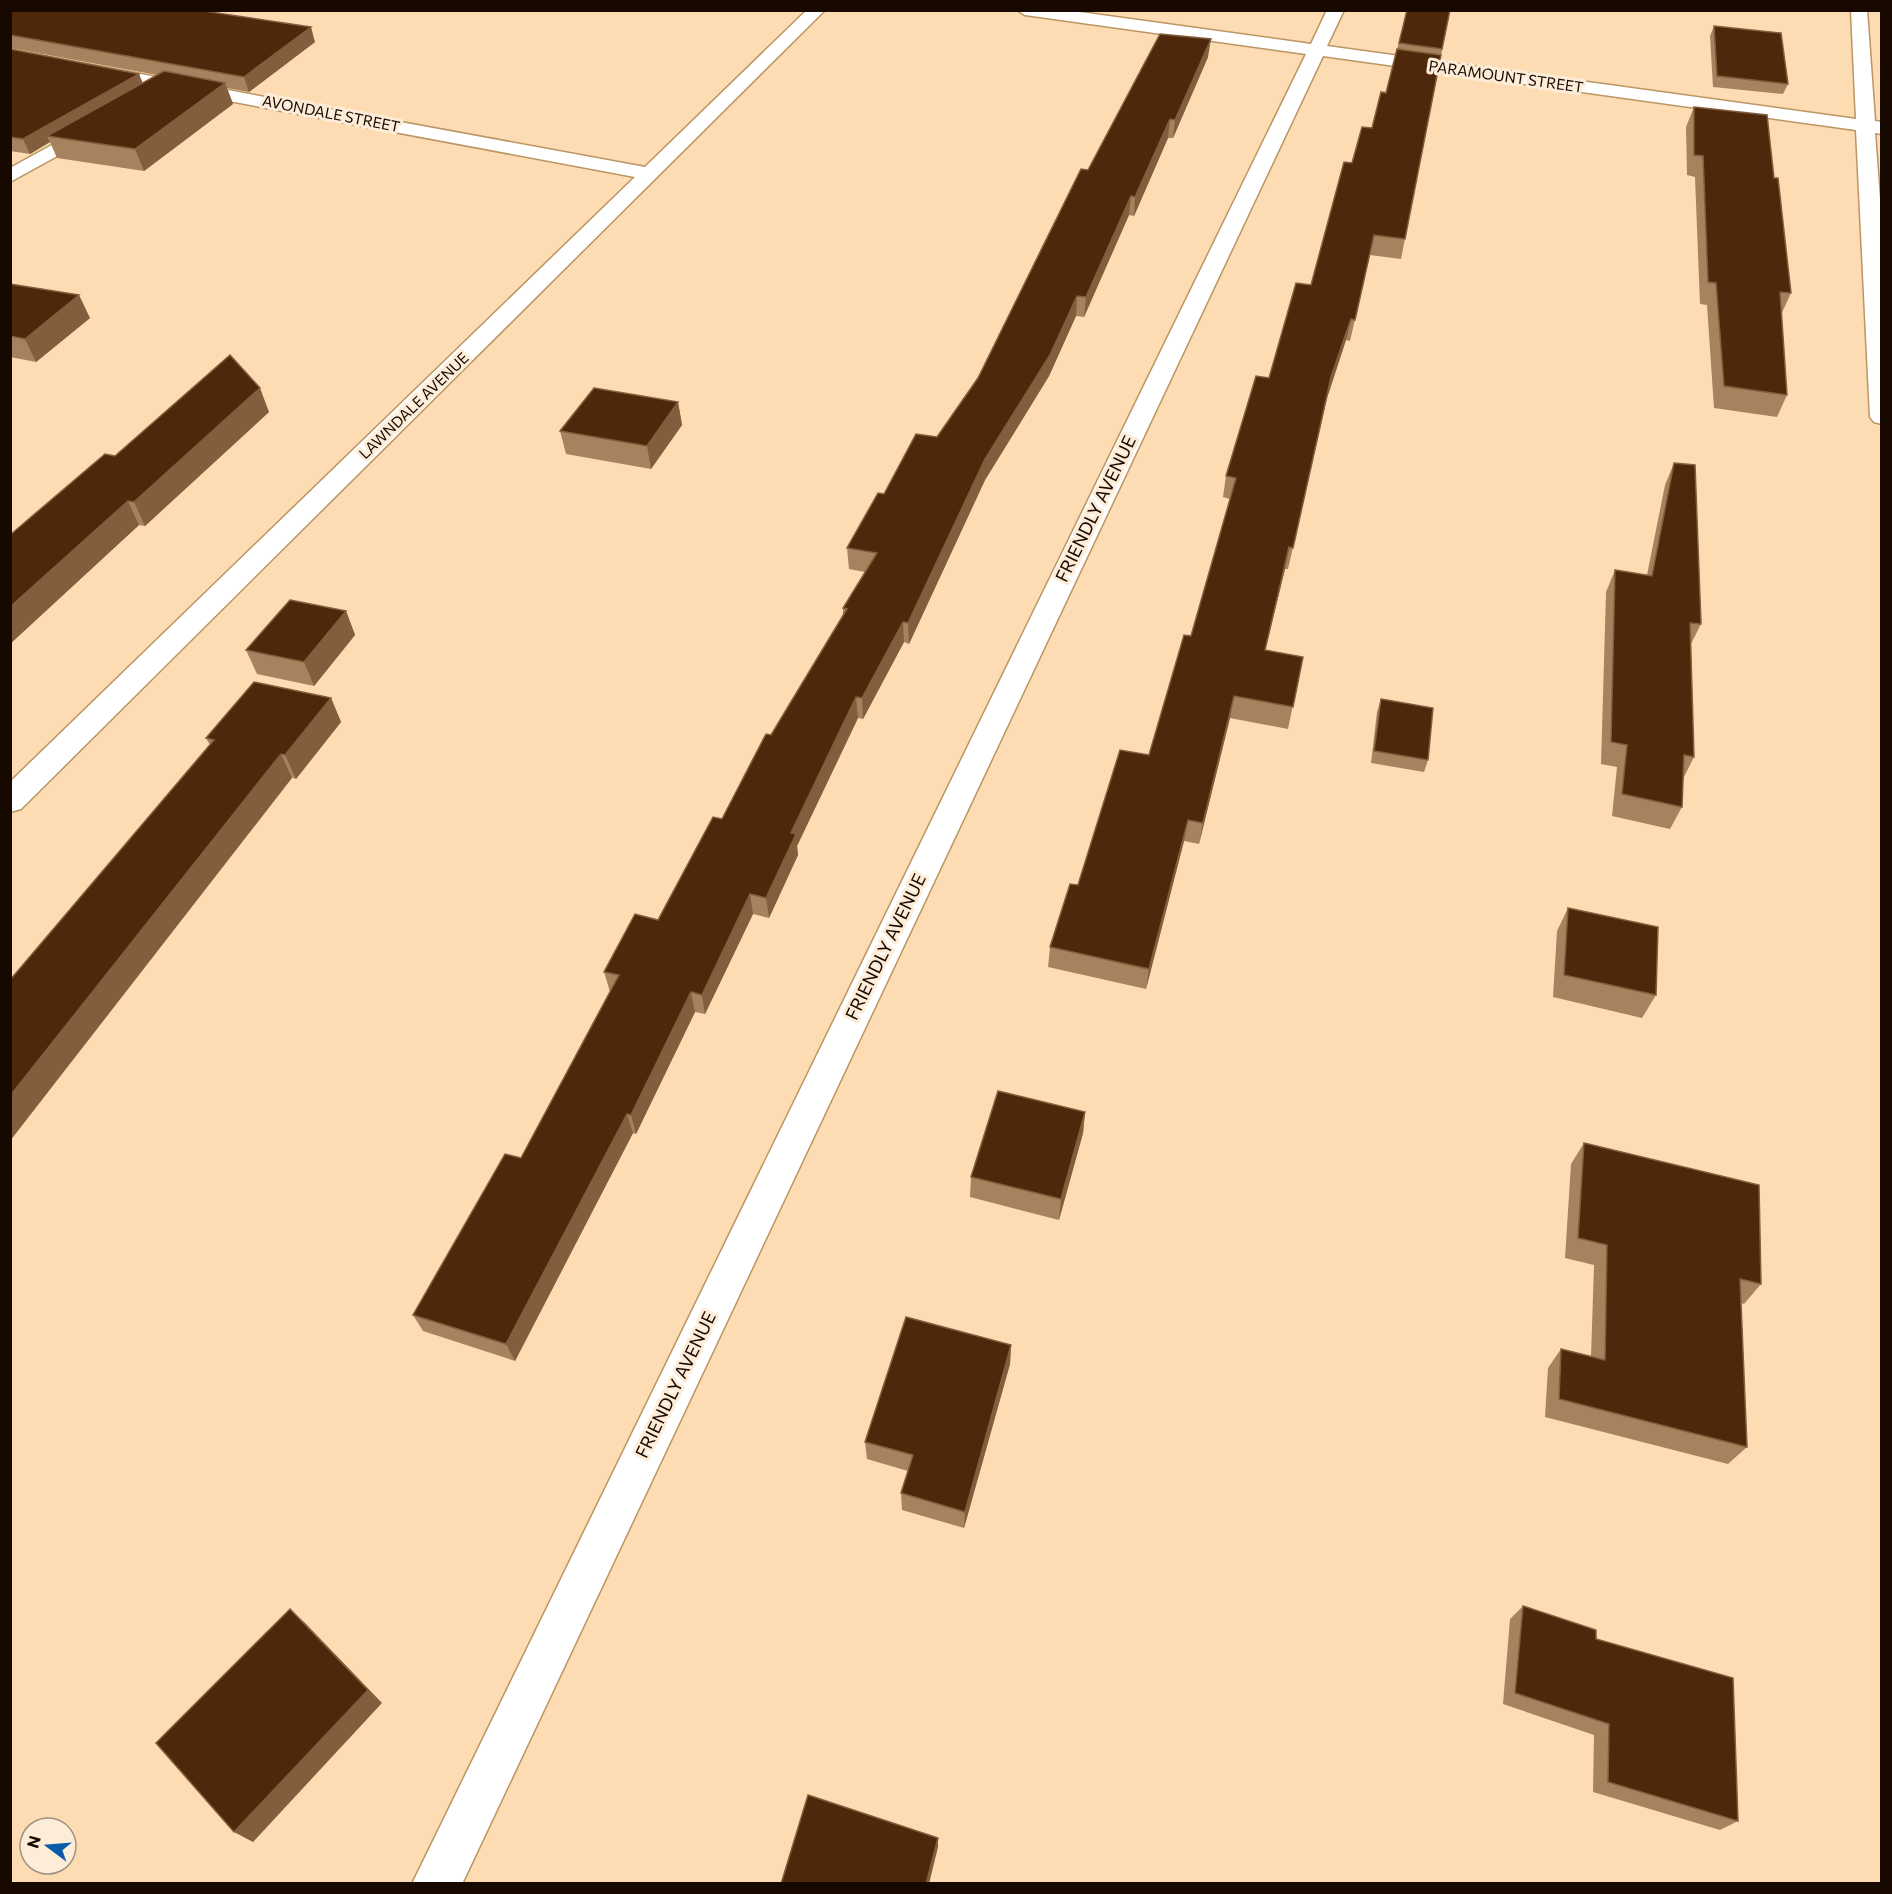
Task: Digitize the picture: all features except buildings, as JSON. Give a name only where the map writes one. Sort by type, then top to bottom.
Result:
[{"type":"street","name":"LAWNDALE AVENUE","points":[[10,801],[817,10]]},
{"type":"street","name":"PARAMOUNT STREET","points":[[1024,10],[1873,127]]},
{"type":"street","name":"FRIENDLY AVENUE","points":[[436,1884],[1336,10]]},
{"type":"street","points":[[1859,10],[1873,127],[1881,417]]},
{"type":"street","name":"AVONDALE STREET","points":[[10,55],[651,174]]},
{"type":"street","points":[[140,101],[169,84]]},
{"type":"street","points":[[10,176],[110,118]]}]
